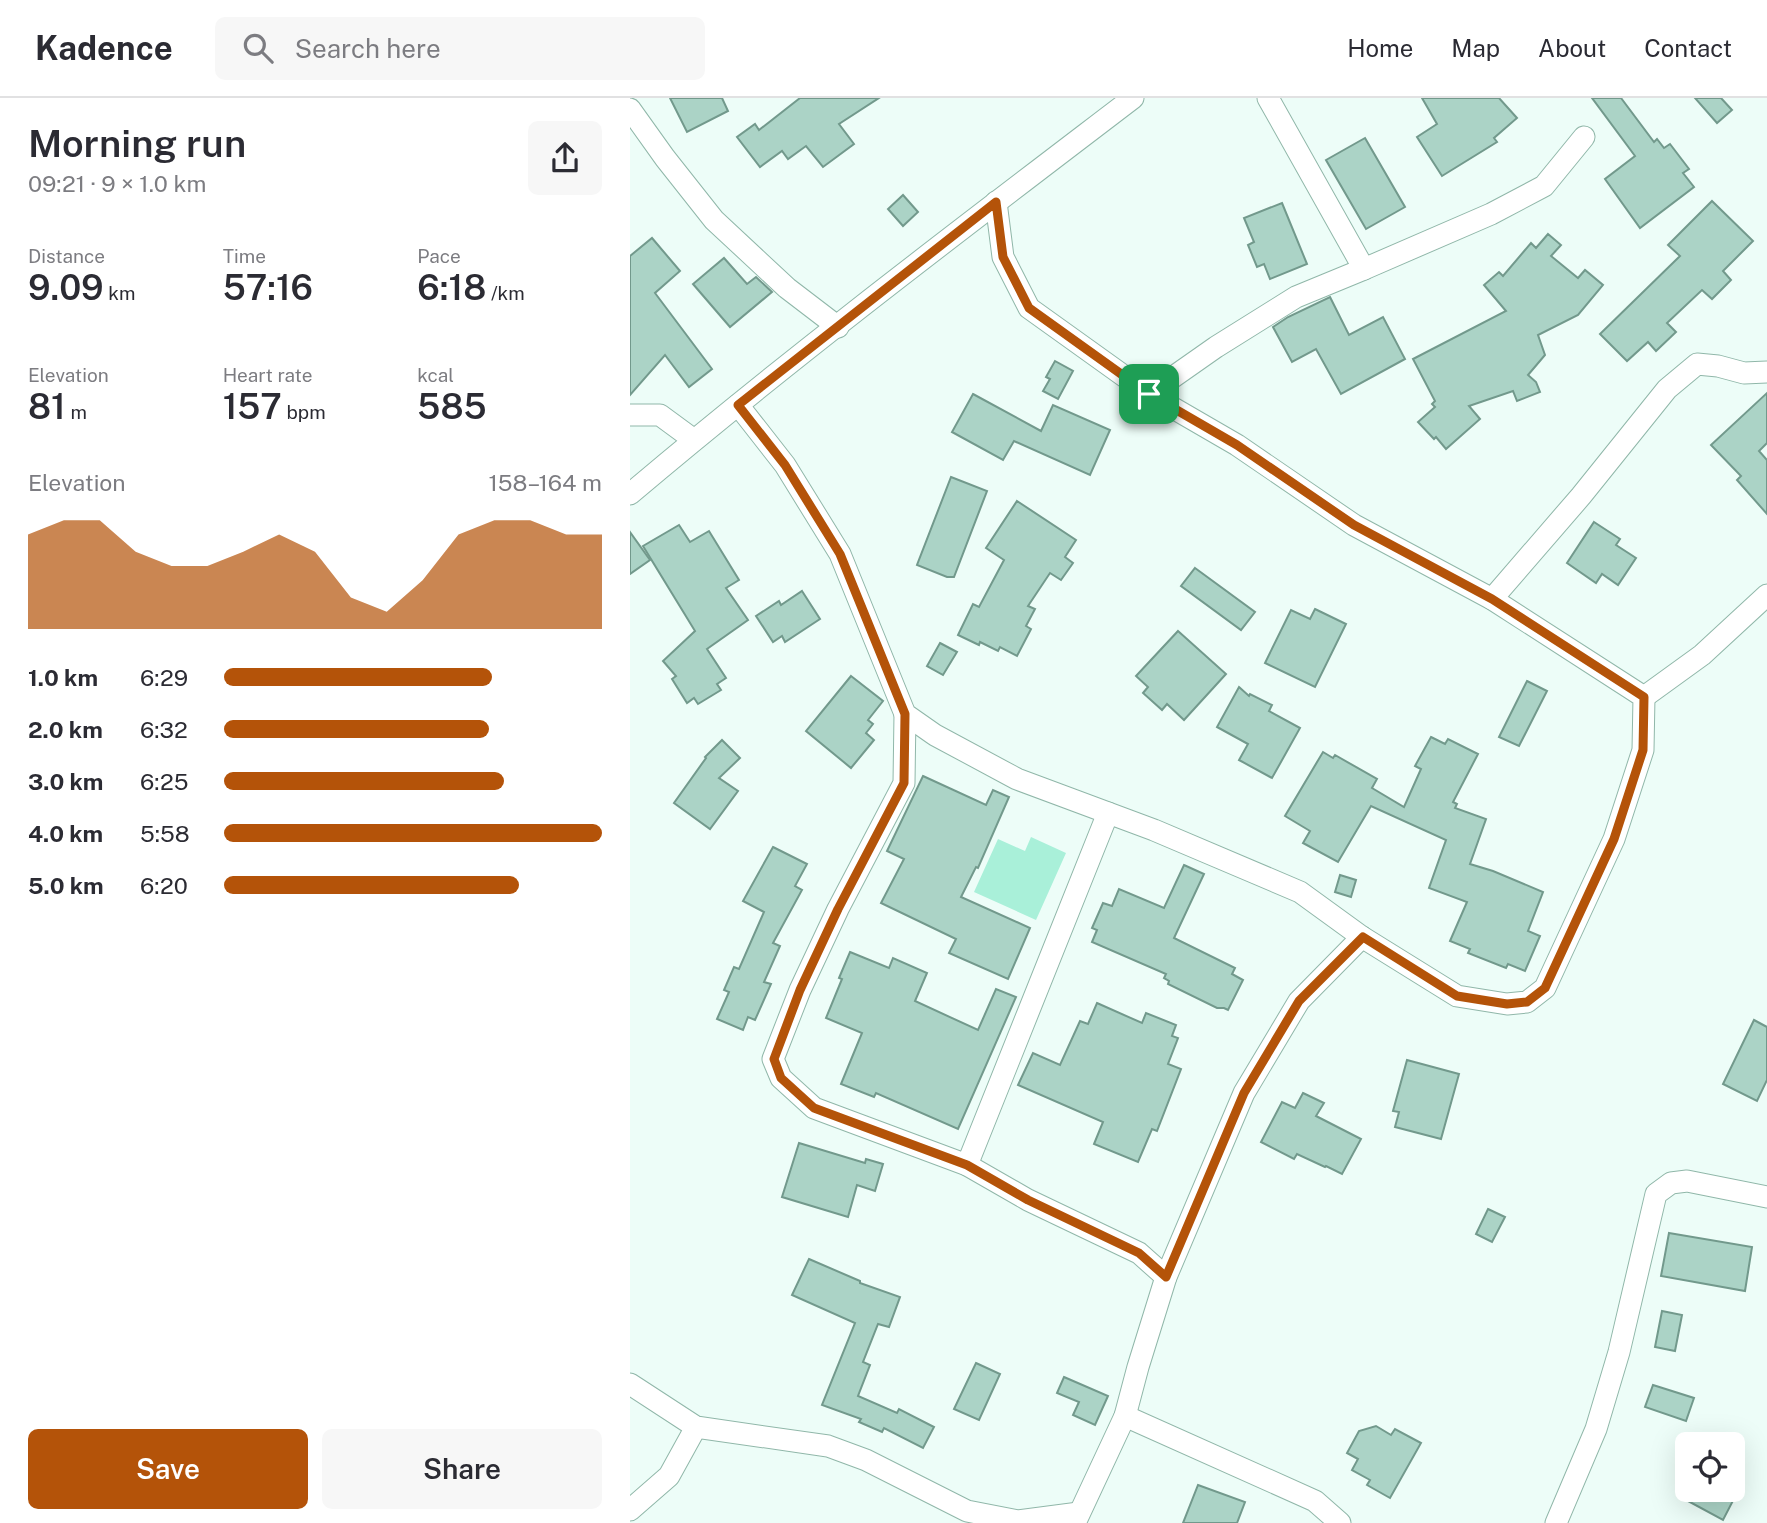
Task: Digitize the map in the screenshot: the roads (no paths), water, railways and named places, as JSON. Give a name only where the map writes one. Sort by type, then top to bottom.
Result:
[{"type":"street","points":[[630,494],[738,405],[1133,98]]},
{"type":"street","points":[[1268,98],[1364,269]]},
{"type":"street","points":[[630,108],[714,220],[787,289],[838,327]]},
{"type":"street","points":[[1149,394],[1216,347],[1296,297],[1491,214],[1544,186],[1584,137]]},
{"type":"street","points":[[996,202],[1003,257],[1029,308],[1149,394],[1237,445],[1354,525],[1492,599],[1644,697]]},
{"type":"street","points":[[1492,599],[1581,496],[1667,389],[1697,364],[1744,373],[1767,372]]},
{"type":"street","points":[[738,405],[785,465],[840,554],[905,714],[904,783],[838,909],[800,990],[774,1059],[781,1078],[814,1108],[967,1165],[1028,1200],[1139,1253],[1166,1277]]},
{"type":"street","points":[[630,415],[660,415],[694,440]]},
{"type":"street","points":[[1644,697],[1702,655],[1767,595]]},
{"type":"street","points":[[905,714],[935,735],[1017,779],[1154,830],[1300,892],[1363,937],[1457,996],[1507,1004],[1527,1002],[1545,988],[1614,839],[1643,750],[1644,697]]},
{"type":"street","points":[[967,1165],[1108,813]]},
{"type":"street","points":[[630,1384],[696,1427],[828,1446],[866,1460],[963,1517],[1018,1521],[1077,1518],[1125,1416],[1166,1277],[1244,1093],[1299,1001],[1363,937]]},
{"type":"street","points":[[1556,1523],[1596,1429],[1619,1352],[1656,1194],[1671,1183],[1687,1181],[1767,1197]]},
{"type":"street","points":[[1125,1416],[1315,1501],[1340,1523]]},
{"type":"street","points":[[630,1510],[669,1476],[696,1427]]}]
